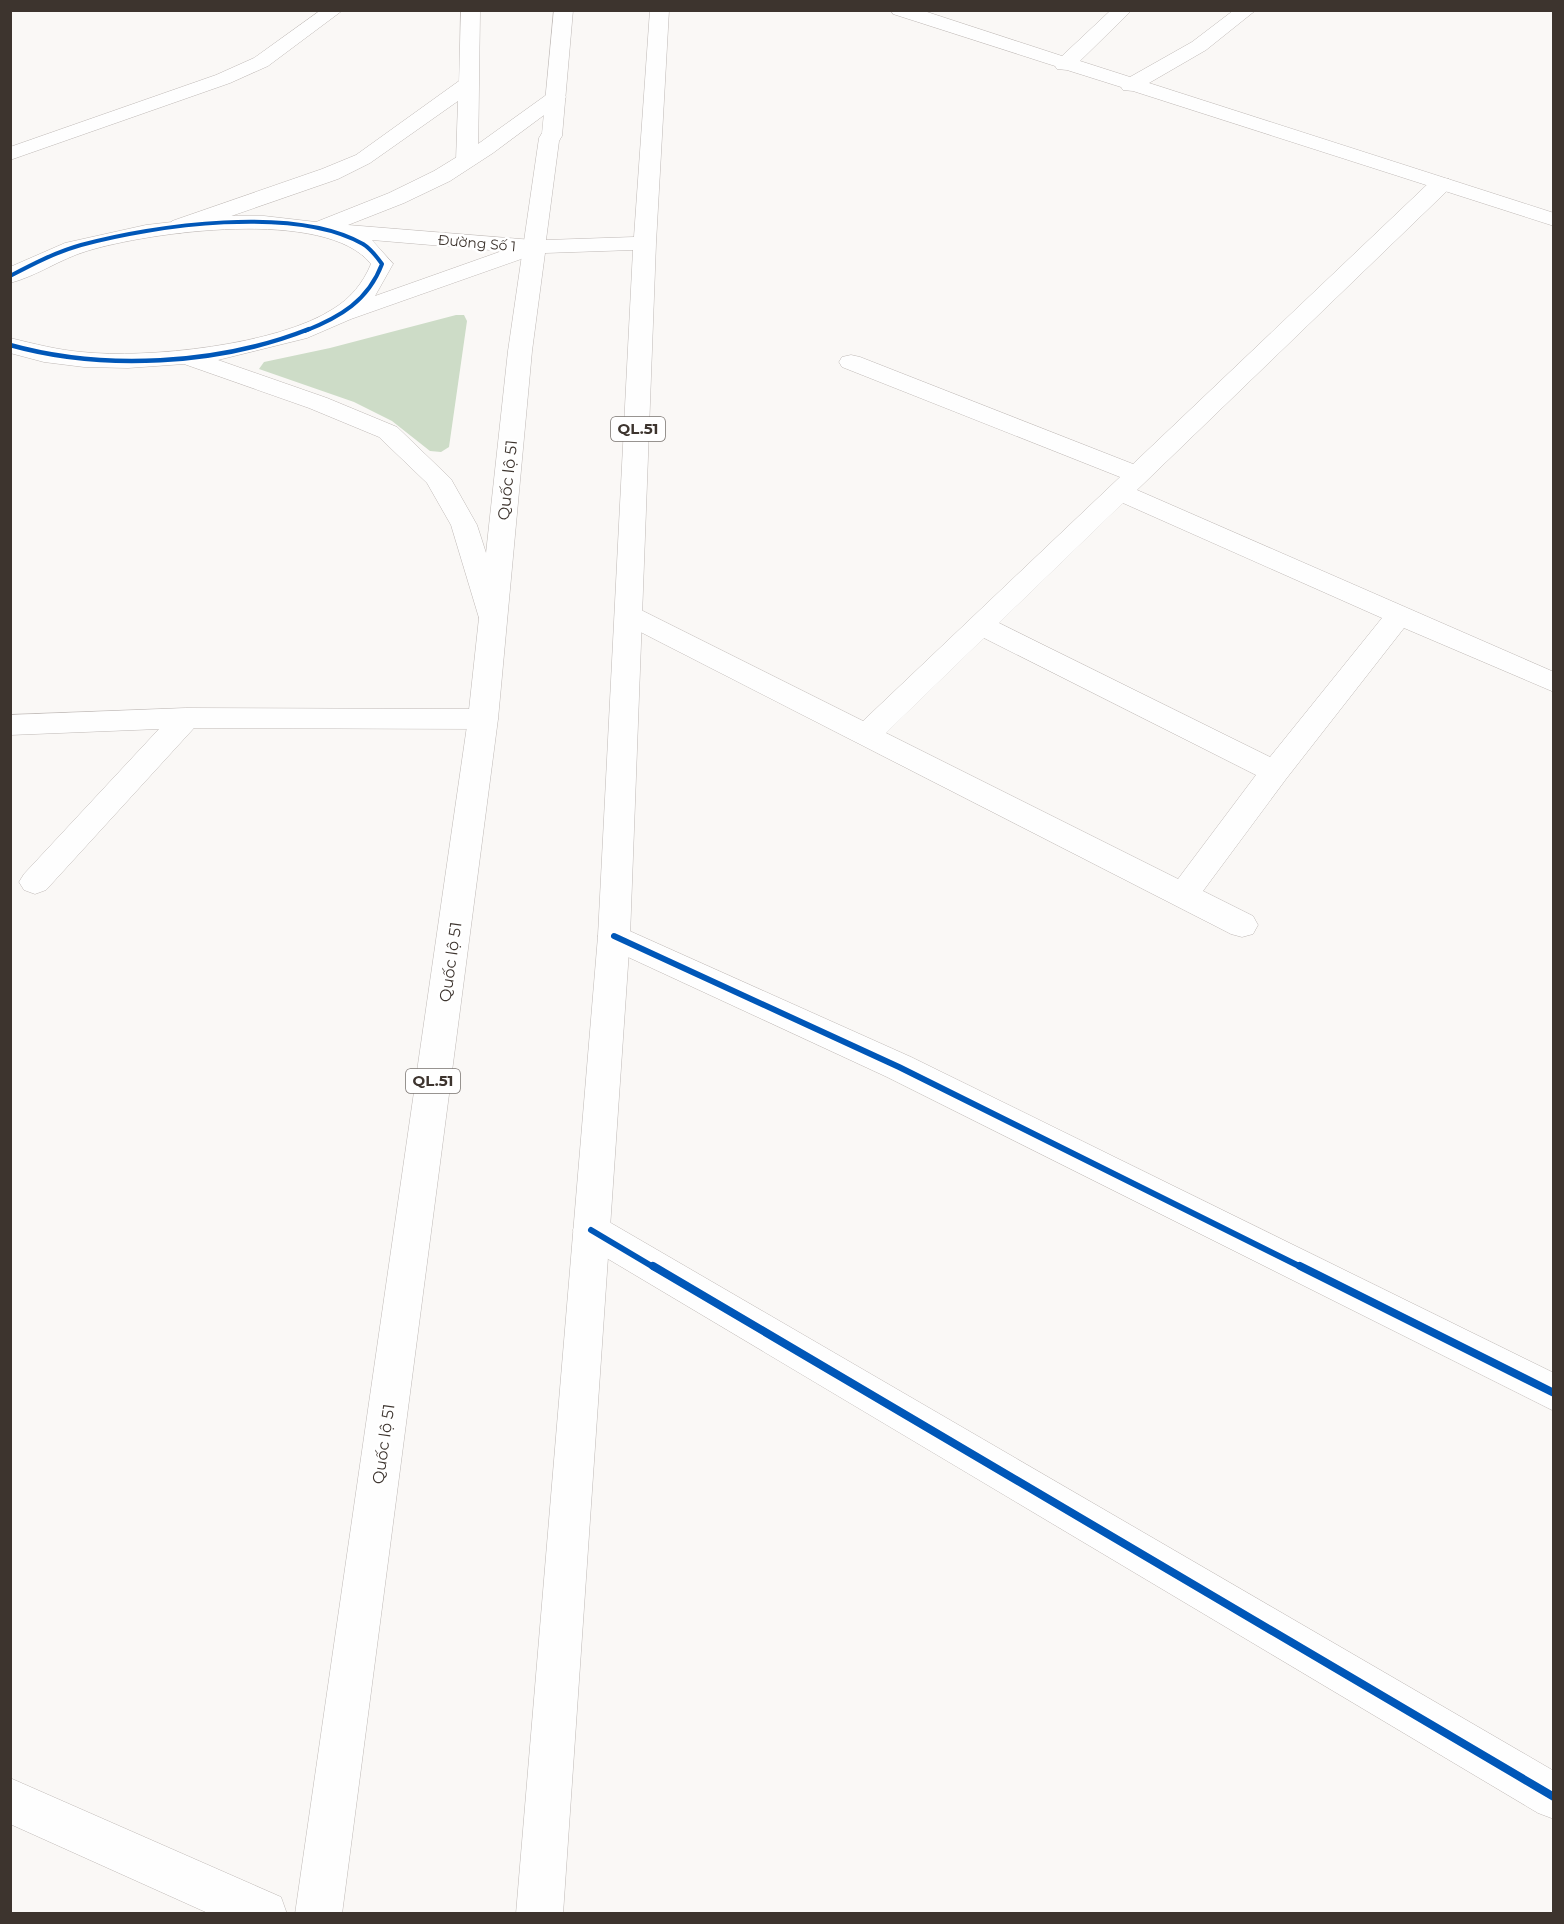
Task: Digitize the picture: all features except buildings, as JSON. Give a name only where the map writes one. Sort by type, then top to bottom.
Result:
[{"type":"main road","points":[[10,154],[223,79],[261,62],[334,10]]},
{"type":"main road","points":[[467,161],[471,10]]},
{"type":"main road","name":"Quốc lộ 51","points":[[318,1914],[483,719],[520,351],[549,138],[552,136],[564,10]]},
{"type":"main road","name":"QL.51","points":[[539,1914],[614,936],[645,243],[660,10]]},
{"type":"main road","points":[[900,10],[1064,65],[1554,220]]},
{"type":"main road","points":[[1064,65],[1123,10]]},
{"type":"main road","points":[[1130,86],[1198,46],[1247,10]]},
{"type":"main road","points":[[180,226],[330,174],[363,159],[470,83]]},
{"type":"main road","points":[[318,229],[405,194],[467,161],[556,97]]},
{"type":"main road","points":[[866,735],[1441,184]]},
{"type":"main road","points":[[10,276],[37,262],[82,245],[180,226],[252,223],[318,229],[362,244],[373,252],[382,264],[378,278],[368,290],[354,305],[334,319]]},
{"type":"main road","name":"Đường Số 1","points":[[318,229],[533,248]]},
{"type":"main road","points":[[533,248],[645,243]]},
{"type":"main road","name":"Đường Số 1","points":[[10,345],[68,359],[128,360],[185,356],[268,342],[533,248]]},
{"type":"main road","points":[[185,356],[318,403],[388,432],[438,479],[464,525],[493,618]]},
{"type":"main road","points":[[851,362],[1129,483],[1399,615],[1554,683]]},
{"type":"main road","points":[[629,615],[1242,925]]},
{"type":"main road","points":[[1182,895],[1275,772],[1399,615]]},
{"type":"main road","points":[[980,625],[1275,772]]},
{"type":"main road","points":[[35,882],[186,718]]},
{"type":"main road","points":[[10,725],[186,718],[483,719]]},
{"type":"main road","points":[[614,936],[899,1067],[1554,1393]]},
{"type":"main road","points":[[591,1230],[1554,1797]]},
{"type":"main road","points":[[10,1800],[264,1914]]},
{"type":"green space","points":[[456,315],[464,315],[467,321],[449,447],[441,452],[430,451],[392,421],[354,402],[259,369],[264,362],[330,348]]},
{"type":"cycle path","points":[[10,276],[63,251],[82,245],[146,231],[224,223],[302,226],[336,233],[363,244],[382,264],[369,289],[356,304],[340,315],[299,333],[260,344],[217,353],[128,361],[84,360],[44,355],[10,345]]},
{"type":"cycle path","points":[[614,936],[899,1067],[1554,1393]]},
{"type":"cycle path","points":[[591,1230],[1554,1797]]}]
